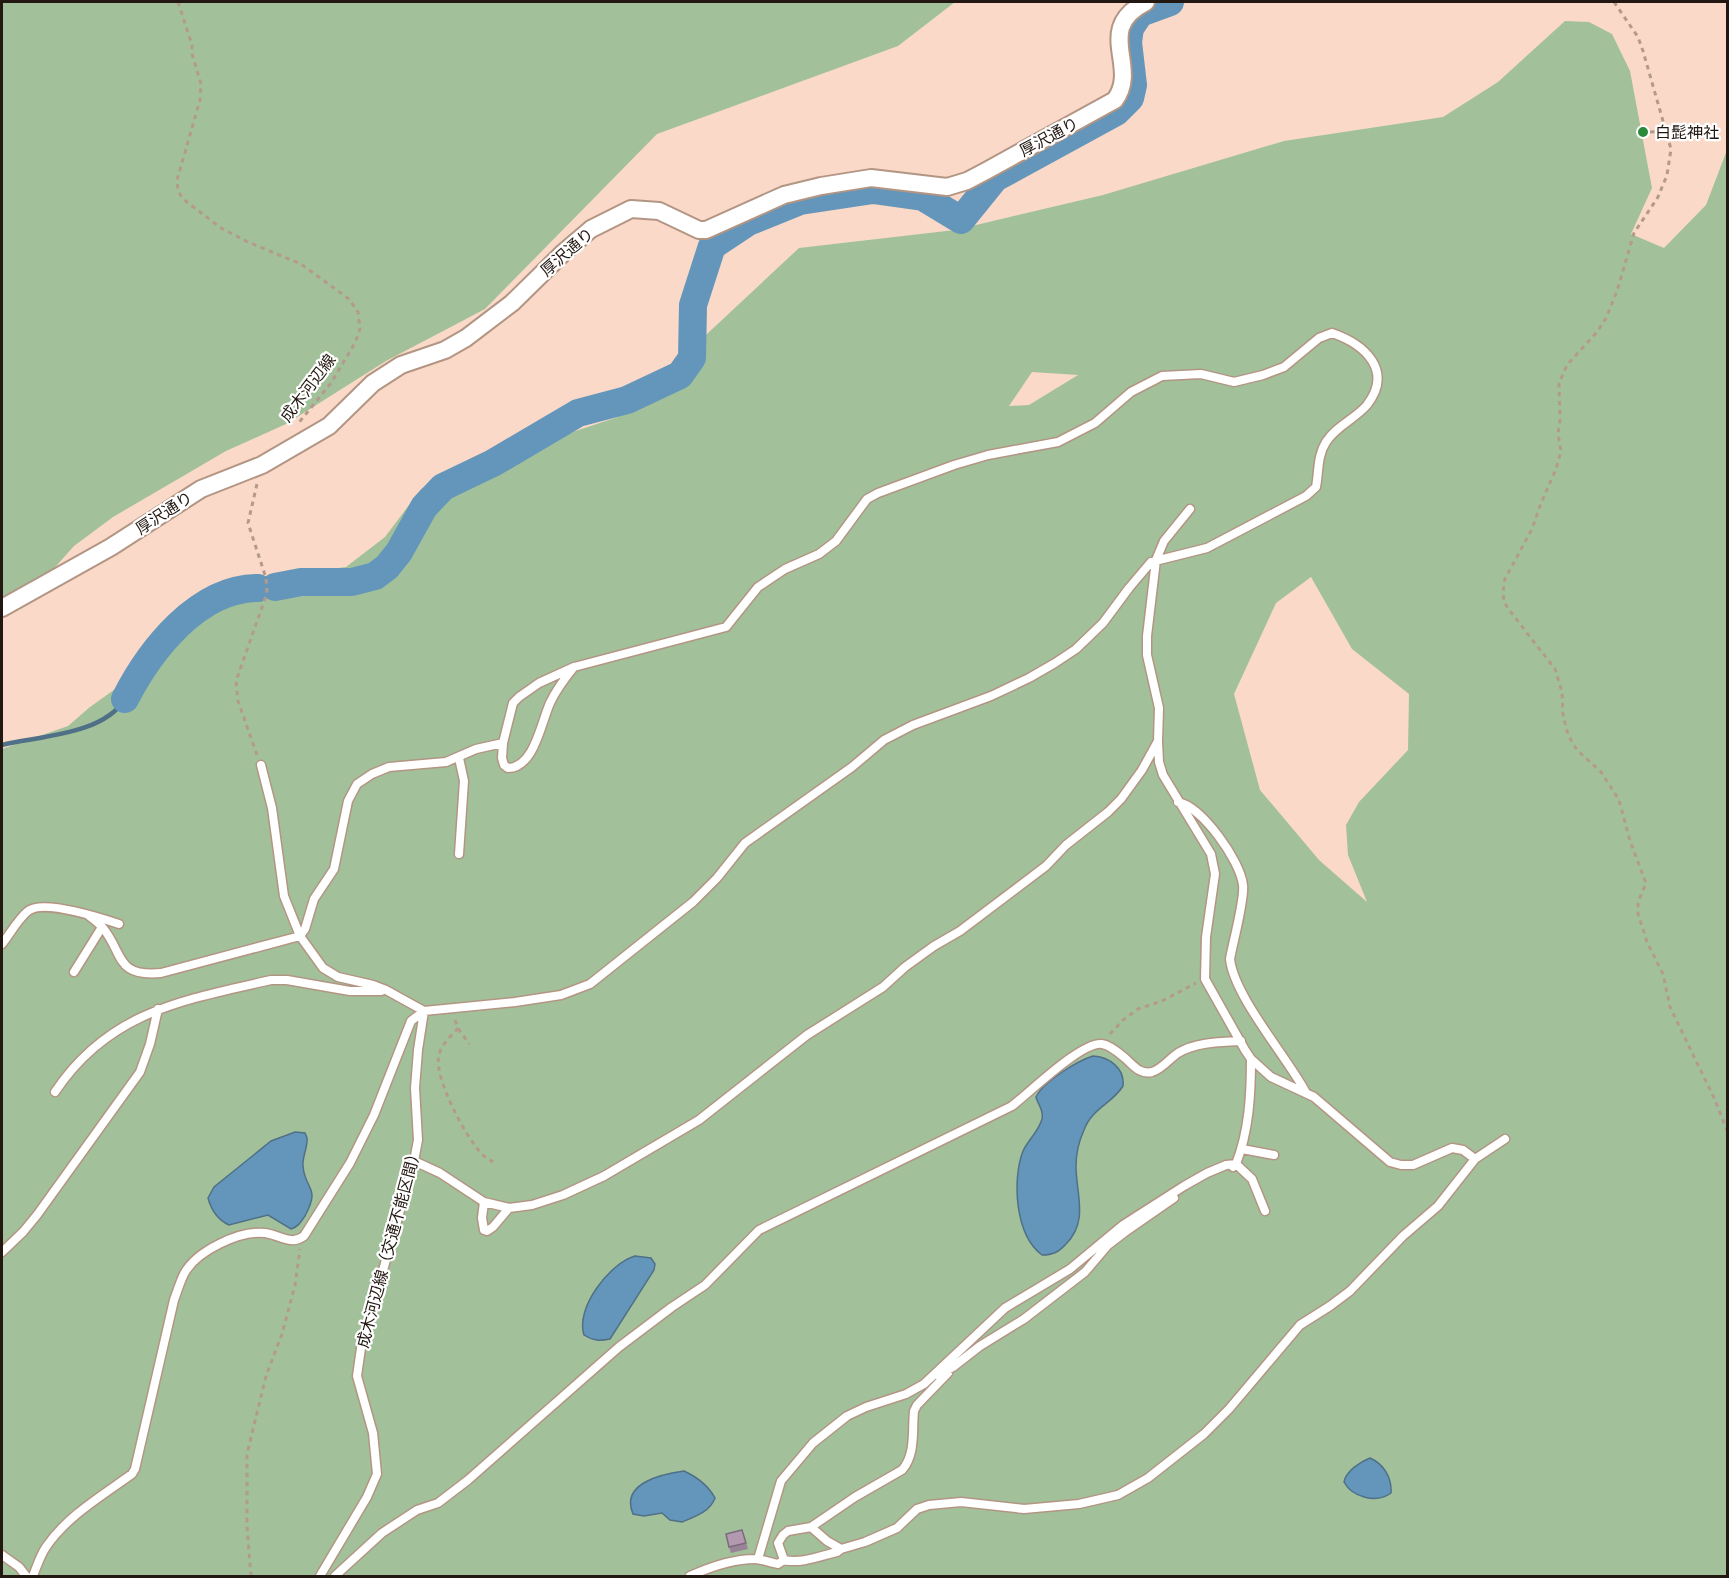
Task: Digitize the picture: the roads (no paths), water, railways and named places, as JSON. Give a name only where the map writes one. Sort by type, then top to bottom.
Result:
[{"type":"street","name":"厚沢通り","points":[[2,608],[111,547],[201,489],[262,465],[329,426],[373,383],[401,365],[445,350],[466,338],[512,303],[591,229],[631,208],[659,211],[699,230],[706,230],[784,195],[821,186],[871,178],[947,187],[967,181],[986,171],[1115,99],[1123,87],[1119,38],[1121,25],[1129,13],[1146,2]]},
{"type":"lane","points":[[261,765],[272,808],[279,876],[284,896],[300,936],[323,968],[338,977],[386,990],[424,1011],[451,1010],[561,995],[590,984],[693,902],[717,878],[745,843],[852,766],[884,740],[914,725],[1020,683],[1055,663],[1076,649],[1103,623],[1145,568],[1156,560],[1207,548],[1294,503],[1316,487],[1319,460],[1324,444],[1330,436],[1366,406],[1375,387],[1376,369],[1369,353],[1347,338],[1332,333],[1319,338],[1284,367],[1263,375],[1234,382],[1201,374],[1162,376],[1131,392],[1095,423],[1059,442],[988,455],[878,493],[867,499],[836,541],[819,555],[785,569],[758,587],[726,627],[574,667],[539,683],[519,697],[513,703],[503,742],[502,758],[504,765],[508,768],[518,767],[528,758],[550,703],[574,667]]},
{"type":"lane","points":[[1190,508],[1164,541],[1156,560],[1147,656],[1159,708],[1159,762],[1163,775],[1211,854],[1214,864],[1215,874],[1206,937],[1205,979],[1251,1059],[1271,1077],[1305,1092],[1390,1162],[1413,1165],[1452,1148],[1463,1150],[1475,1159]]},
{"type":"lane","points":[[414,1161],[440,1173],[484,1202],[509,1208],[532,1205],[563,1195],[604,1176],[699,1120],[807,1035],[883,987],[905,967],[960,931],[1046,866],[1066,845],[1121,799],[1142,770],[1158,741]]},
{"type":"lane","points":[[88,915],[102,927],[120,961],[127,967],[148,974],[161,973],[242,953],[300,936],[305,929],[314,899],[334,869],[348,801],[357,784],[389,767],[446,762],[476,749],[503,742]]},
{"type":"lane","points":[[459,758],[464,781],[459,854]]},
{"type":"lane","points":[[1178,802],[1185,804],[1206,821],[1225,846],[1238,872],[1243,888],[1230,959],[1231,965],[1244,994],[1305,1092]]},
{"type":"lane","points":[[2,944],[28,911],[33,908],[50,907],[119,924]]},
{"type":"lane","points":[[74,972],[102,927]]},
{"type":"lane","points":[[55,1092],[67,1073],[98,1045],[132,1020],[185,1000],[271,980],[287,980],[350,991],[386,990]]},
{"type":"lane","points":[[2,1252],[37,1215],[140,1072],[150,1044],[158,1009]]},
{"type":"lane","points":[[33,1576],[40,1557],[55,1535],[69,1521],[132,1474],[135,1469],[174,1300],[188,1269],[198,1257],[218,1244],[254,1233],[269,1234],[293,1242],[299,1241],[304,1236],[350,1163],[374,1115],[411,1021],[424,1011]]},
{"type":"lane","name":"成木河辺線（交通不能区間）","points":[[320,1576],[367,1497],[377,1474],[373,1433],[357,1376],[358,1366],[418,1140],[415,1088],[424,1011]]},
{"type":"lane","points":[[335,1576],[382,1533],[417,1510],[438,1503],[468,1480],[619,1347],[672,1307],[705,1286],[759,1230],[1012,1106],[1047,1075],[1095,1044],[1101,1044],[1124,1057],[1145,1073],[1161,1068],[1168,1059],[1195,1046],[1240,1041]]},
{"type":"lane","points":[[784,1560],[778,1543],[783,1534],[811,1527],[908,1464],[911,1454],[914,1411],[917,1405],[953,1368],[980,1346],[1024,1319],[1085,1272],[1108,1245],[1125,1232],[1172,1200],[1236,1164],[1242,1149],[1250,1101],[1251,1059]]},
{"type":"lane","points":[[690,1576],[709,1567],[758,1558],[766,1563],[778,1564],[784,1560],[797,1562],[837,1552],[897,1528],[917,1509],[929,1505],[961,1502],[1024,1509],[1079,1504],[1118,1495],[1148,1478],[1204,1434],[1229,1409],[1300,1325],[1330,1306],[1358,1283],[1396,1243],[1438,1206],[1475,1159],[1505,1139]]},
{"type":"lane","points":[[1242,1149],[1274,1155]]},
{"type":"lane","points":[[1236,1164],[1251,1179],[1264,1211]]},
{"type":"lane","points":[[924,1384],[1005,1308],[1070,1269],[1124,1225],[1184,1186],[1207,1173],[1226,1165],[1236,1164]]},
{"type":"lane","points":[[484,1202],[483,1225],[484,1230],[487,1231],[509,1208]]},
{"type":"lane","points":[[758,1558],[781,1481],[813,1443],[847,1416],[906,1394],[953,1368]]},
{"type":"lane","points":[[811,1527],[827,1541],[841,1549]]},
{"type":"lane","points":[[2,1555],[19,1566],[26,1576]]},
{"type":"water","points":[[1093,1056],[1110,1061],[1119,1069],[1123,1086],[1092,1116],[1081,1138],[1076,1166],[1080,1207],[1073,1235],[1058,1251],[1042,1255],[1026,1234],[1021,1221],[1017,1191],[1023,1151],[1042,1119],[1042,1110],[1036,1097],[1061,1073]]},
{"type":"water","points":[[295,1132],[305,1133],[307,1138],[303,1166],[312,1194],[310,1206],[301,1222],[291,1229],[268,1215],[229,1225],[218,1217],[208,1198],[214,1187],[271,1141]]},
{"type":"water","points":[[635,1256],[651,1258],[655,1264],[654,1270],[610,1339],[597,1340],[584,1335],[585,1312],[597,1288],[615,1268]]},
{"type":"water","points":[[1370,1458],[1383,1468],[1388,1477],[1391,1493],[1385,1496],[1372,1498],[1358,1495],[1344,1482],[1350,1471]]},
{"type":"water","points":[[684,1471],[702,1482],[715,1498],[706,1510],[682,1522],[670,1520],[662,1513],[644,1516],[633,1514],[632,1495],[645,1482]]},
{"type":"waterway","points":[[275,587],[301,582],[352,582],[375,576],[387,567],[399,552],[424,507],[443,487],[493,463],[578,413],[627,400],[680,375],[692,358],[693,305],[712,246],[748,222],[800,201],[873,190],[923,197],[961,220],[995,178],[1116,112],[1130,98],[1133,85],[1128,42],[1130,28],[1140,13],[1170,2]]},
{"type":"waterway","points":[[125,699],[148,661],[178,625],[215,598],[236,591],[258,588]]},
{"type":"waterway","points":[[2,745],[86,727],[115,711],[125,699]]},
{"type":"place","name":"白髭神社","points":[[1643,132]]}]
